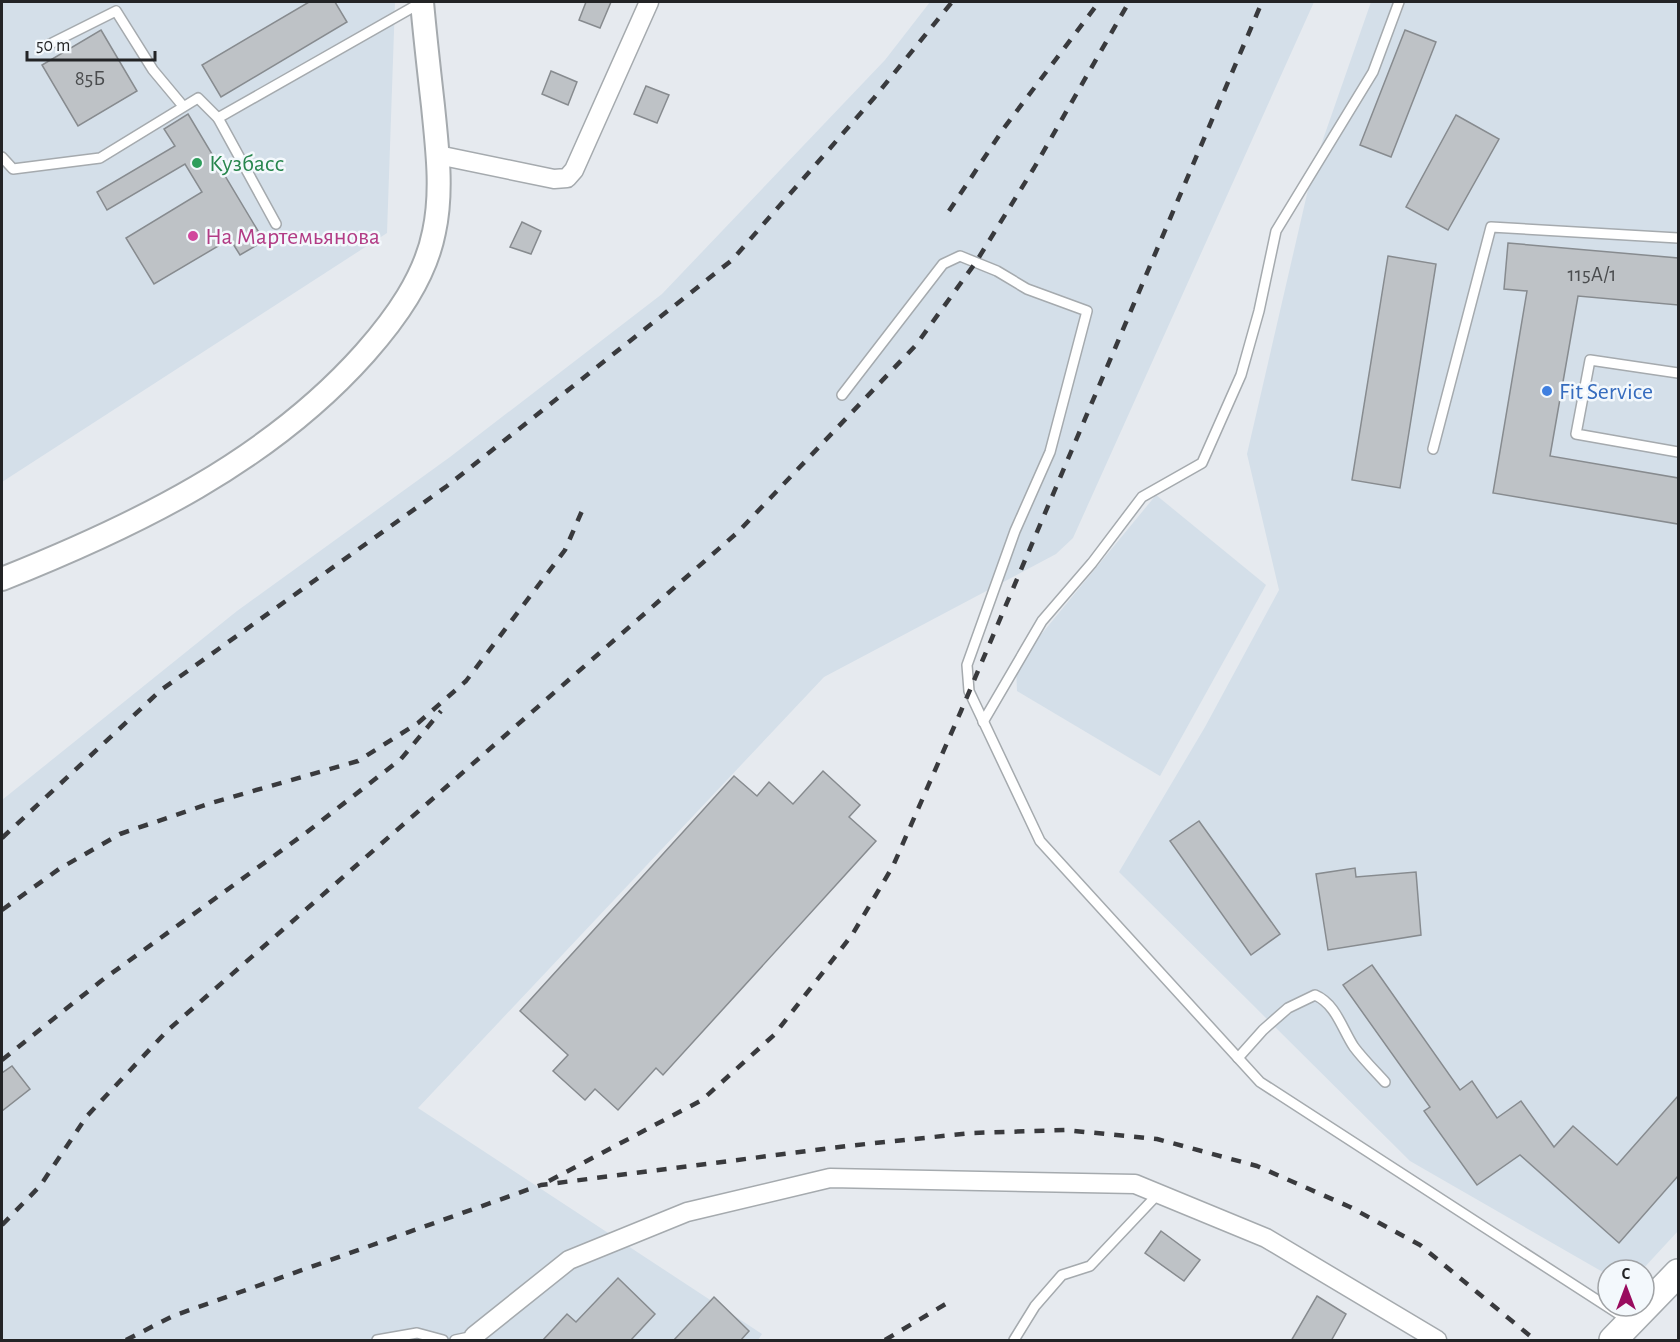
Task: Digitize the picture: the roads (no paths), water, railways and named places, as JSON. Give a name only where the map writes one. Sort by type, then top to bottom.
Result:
[{"type":"main road","points":[[1622,1331],[1678,1273]]},
{"type":"street","points":[[2,579],[110,533],[192,490],[243,459],[284,429],[325,394],[383,333],[412,288],[423,266],[435,229],[438,202],[438,155],[422,2]]},
{"type":"street","points":[[438,155],[554,179],[567,178],[574,170],[649,2]]},
{"type":"street","points":[[474,1336],[569,1260],[687,1212],[830,1178],[1135,1184],[1266,1238],[1437,1341]]},
{"type":"lane","points":[[218,118],[422,2]]},
{"type":"lane","points":[[983,722],[1042,621],[1092,562],[1142,497],[1202,463],[1241,375],[1259,311],[1276,231],[1372,72],[1400,2]]},
{"type":"lane","points":[[48,45],[116,11],[153,70],[183,106]]},
{"type":"lane","points":[[2,157],[13,169],[100,158],[198,98],[218,118],[276,224]]},
{"type":"lane","points":[[1433,449],[1491,227],[1678,238]]},
{"type":"lane","points":[[842,395],[943,264],[960,256],[997,271],[1027,289],[1087,311],[1050,453],[1015,531],[967,665],[969,691],[1040,841],[1260,1082],[1622,1331]]},
{"type":"lane","points":[[1678,373],[1590,360],[1576,434],[1678,452]]},
{"type":"lane","points":[[1238,1058],[1263,1030],[1288,1008],[1316,995],[1331,1006],[1355,1048],[1385,1082]]},
{"type":"lane","points":[[1014,1341],[1035,1306],[1062,1275],[1090,1266],[1158,1194]]},
{"type":"lane","points":[[377,1341],[417,1333],[443,1341]]},
{"type":"lane","points":[[455,1341],[474,1336]]},
{"type":"railway","points":[[2,838],[161,690],[447,486],[732,260],[874,98],[952,2]]},
{"type":"railway","points":[[949,211],[1004,128],[1099,2]]},
{"type":"railway","points":[[2,1225],[40,1186],[87,1116],[168,1030],[738,532],[916,345],[976,262],[1034,168],[1129,2]]},
{"type":"railway","points":[[549,1181],[702,1100],[774,1035],[852,935],[893,866],[1262,2]]},
{"type":"railway","points":[[2,910],[59,869],[120,834],[211,803],[358,761],[418,723],[466,681],[565,550],[585,504]]},
{"type":"railway","points":[[2,1060],[101,981],[307,832],[401,759],[441,711]]},
{"type":"railway","points":[[126,1340],[173,1316],[541,1185],[847,1146],[972,1133],[1065,1130],[1157,1139],[1257,1166],[1350,1207],[1420,1245],[1535,1340]]},
{"type":"railway","points":[[885,1340],[949,1302]]},
{"type":"place","name":"Кузбасс","points":[[197,163]]},
{"type":"place","name":"На Мартемьянова","points":[[193,236]]},
{"type":"place","name":"Fit Service","points":[[1547,391]]}]
